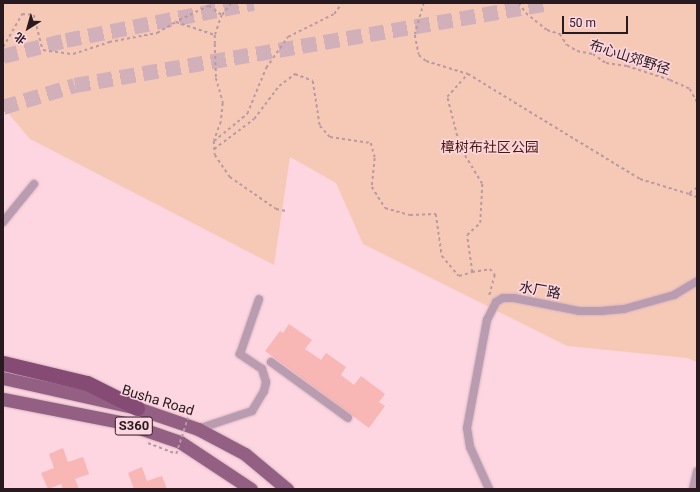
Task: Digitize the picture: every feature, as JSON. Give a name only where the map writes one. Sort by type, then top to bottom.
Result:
[{"type":"highway","points":[[3,362],[87,383],[137,408]]},
{"type":"main road","name":"Busha Road","points":[[3,378],[137,408],[198,429],[245,454],[287,489]]},
{"type":"main road","name":"S360","points":[[3,399],[125,423],[180,442],[251,489]]},
{"type":"street","points":[[3,222],[34,184]]},
{"type":"street","name":"水厂路","points":[[492,309],[503,298],[579,311],[624,309],[674,294],[697,281]]},
{"type":"street","points":[[198,429],[252,410],[264,391],[266,382],[262,369],[240,354],[259,299]]},
{"type":"street","points":[[489,489],[470,447],[467,428],[480,353],[492,309]]},
{"type":"street","points":[[271,362],[348,418]]},
{"type":"street","points":[[693,489],[697,471]]},
{"type":"path","points":[[3,47],[22,14],[34,16],[43,50],[73,54],[110,42],[157,33],[212,3]]},
{"type":"path","points":[[231,3],[222,15],[215,35],[216,78],[223,103],[221,122],[214,141],[215,155],[230,177],[276,209],[286,211]]},
{"type":"path","points":[[214,141],[247,114],[266,68],[288,37],[334,14],[342,3]]},
{"type":"path","points":[[424,3],[415,35],[419,55],[426,61],[468,74],[640,180],[697,197]]},
{"type":"path","name":"布心山郊野径","points":[[519,3],[526,13],[547,30],[560,34],[567,45],[577,51],[593,54],[606,63],[627,66],[670,80],[690,89],[697,102]]},
{"type":"path","points":[[209,6],[222,15]]},
{"type":"path","points":[[176,22],[215,35]]},
{"type":"path","points":[[214,149],[254,119],[279,86],[295,74],[313,81],[320,126],[330,137],[371,143],[375,158],[372,187],[385,208],[410,215],[436,214],[442,256],[459,276],[490,269],[495,275],[493,289],[485,304],[492,309]]},
{"type":"path","points":[[468,74],[447,98],[460,148],[482,184],[480,223],[468,235],[472,272]]},
{"type":"path","points":[[688,194],[697,188]]},
{"type":"path","points":[[142,441],[176,454],[188,418]]},
{"type":"green space","name":"樟树布社区公园","points":[[3,3],[697,3],[697,362],[687,358],[567,346],[363,244],[336,183],[290,157],[274,265],[30,139],[3,107]]},
{"type":"building","points":[[289,324],[312,340],[305,349],[321,360],[326,353],[346,367],[341,375],[354,385],[361,376],[385,394],[379,402],[385,406],[369,428],[265,351],[280,331],[283,333]]},
{"type":"building","points":[[63,448],[68,462],[83,457],[89,474],[75,479],[79,489],[63,489],[61,484],[48,489],[41,473],[54,468],[49,454]]},
{"type":"building","points":[[142,467],[147,481],[162,476],[167,489],[134,489],[128,473]]},
{"type":"tunnel","points":[[3,56],[66,40],[253,3]]},
{"type":"tunnel","points":[[3,107],[75,85],[549,3]]}]
